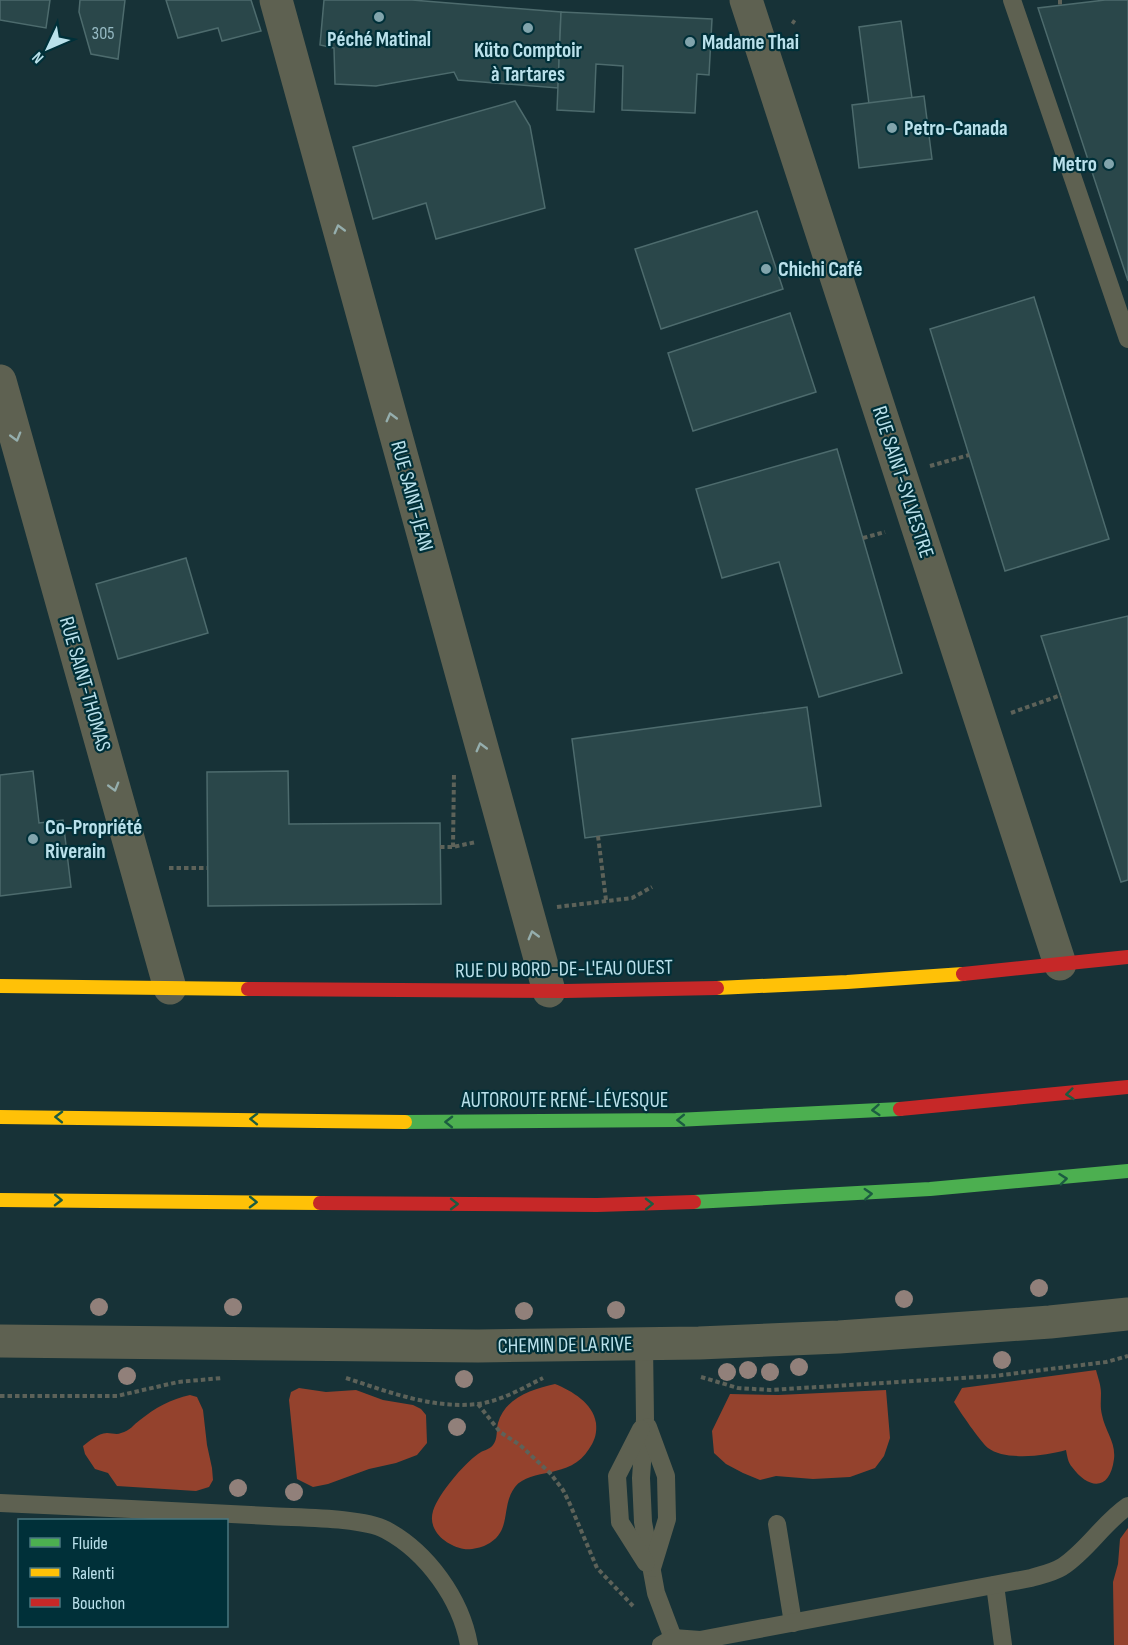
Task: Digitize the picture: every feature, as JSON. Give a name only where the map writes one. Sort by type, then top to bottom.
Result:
[{"type":"main road","name":"RUE DU BORD-DE-L'EAU OUEST","points":[[0,986],[347,992],[549,992],[868,980],[1128,957]]},
{"type":"main road","name":"AUTOROUTE RENÉ-LÉVESQUE","points":[[0,1117],[507,1122],[694,1120],[927,1107],[1128,1087]]},
{"type":"main road","points":[[0,1200],[667,1204],[965,1188],[1128,1172]]},
{"type":"street","name":"RUE SAINT-JEAN","points":[[276,0],[549,992]]},
{"type":"street","name":"RUE SAINT-SYLVESTRE","points":[[746,0],[1060,964]]},
{"type":"street","name":"RUE SAINT-THOMAS","points":[[0,381],[170,988]]},
{"type":"street","name":"CHEMIN DE LA RIVE","points":[[0,1341],[478,1346],[644,1344],[840,1337],[1128,1314]]},
{"type":"lane","points":[[1012,0],[1128,339]]},
{"type":"lane","points":[[644,1344],[645,1419],[666,1476],[667,1519],[651,1570]]},
{"type":"lane","points":[[645,1419],[617,1476],[620,1522],[651,1570],[667,1641],[701,1643],[793,1623],[1031,1578],[1062,1567],[1128,1506]]},
{"type":"lane","points":[[0,1503],[308,1518],[371,1525],[403,1541],[438,1577],[460,1615],[469,1645]]},
{"type":"lane","points":[[777,1524],[793,1623]]},
{"type":"lane","points":[[995,1585],[1003,1645]]},
{"type":"path","points":[[901,475],[969,454]]},
{"type":"path","points":[[982,724],[1061,695]]},
{"type":"path","points":[[453,847],[454,772]]},
{"type":"path","points":[[598,836],[606,900]]},
{"type":"path","points":[[527,911],[632,898],[652,887]]},
{"type":"path","points":[[699,1376],[738,1388],[770,1390],[994,1376],[1106,1362],[1128,1356]]},
{"type":"path","name":"CHEMIN DE LA RIVE","points":[[337,1375],[423,1401],[478,1404],[504,1397],[551,1375]]},
{"type":"path","points":[[0,1396],[117,1396],[178,1382],[230,1378]]},
{"type":"path","points":[[478,1404],[500,1432],[537,1460],[557,1482],[569,1502],[597,1568],[634,1606]]},
{"type":"shaded area","points":[[1096,1370],[1102,1415],[1114,1453],[1112,1469],[1108,1477],[1098,1484],[1085,1480],[1079,1475],[1070,1463],[1066,1450],[1048,1454],[1015,1456],[995,1452],[988,1448],[975,1433],[954,1402],[962,1388]]},
{"type":"shaded area","points":[[555,1384],[575,1394],[591,1409],[596,1430],[589,1449],[572,1465],[531,1477],[515,1487],[508,1503],[503,1526],[494,1540],[486,1545],[469,1549],[451,1545],[445,1541],[436,1531],[432,1518],[436,1504],[446,1488],[472,1459],[495,1443],[498,1423],[513,1401],[529,1392]]},
{"type":"shaded area","points":[[299,1388],[326,1392],[356,1390],[383,1400],[413,1405],[426,1415],[427,1443],[417,1455],[313,1487],[297,1479],[289,1400],[291,1392]]},
{"type":"shaded area","points":[[886,1390],[890,1438],[884,1456],[875,1468],[850,1477],[813,1479],[776,1476],[760,1480],[726,1464],[714,1453],[712,1431],[730,1394],[778,1395]]},
{"type":"shaded area","points":[[190,1395],[197,1397],[203,1410],[213,1480],[209,1487],[196,1491],[117,1486],[108,1473],[95,1469],[85,1454],[83,1446],[97,1436],[124,1432],[157,1408]]},
{"type":"shaded area","points":[[1128,1528],[1128,1645],[1114,1645],[1113,1582],[1118,1564],[1120,1539]]},
{"type":"building","points":[[0,0],[50,0],[46,28],[0,20]]},
{"type":"building","points":[[80,0],[125,0],[118,59],[91,54],[79,12]]},
{"type":"building","points":[[166,0],[251,0],[261,31],[222,41],[218,28],[178,38]]},
{"type":"building","points":[[324,0],[412,0],[561,12],[558,88],[458,80],[454,72],[376,86],[335,84],[334,48],[320,45]]},
{"type":"building","name":"Metro","points":[[1105,0],[1128,0],[1128,281],[1038,8]]},
{"type":"building","points":[[561,12],[712,19],[709,75],[697,74],[695,113],[622,110],[623,66],[596,64],[594,112],[557,110]]},
{"type":"building","name":"Petro-Canada","points":[[901,21],[912,98],[869,104],[859,27]]},
{"type":"building","name":"Petro-Canada","points":[[924,96],[932,159],[859,168],[852,105]]},
{"type":"building","points":[[515,101],[530,126],[545,208],[436,239],[426,203],[373,219],[353,147]]},
{"type":"building","points":[[757,211],[783,289],[661,329],[635,249]]},
{"type":"building","points":[[1034,297],[1109,539],[1005,571],[930,329]]},
{"type":"building","points":[[790,313],[816,392],[693,431],[668,353]]},
{"type":"building","points":[[837,449],[902,673],[819,697],[779,562],[722,578],[696,489]]},
{"type":"building","points":[[186,558],[208,633],[118,659],[96,584]]},
{"type":"building","points":[[1128,616],[1128,880],[1121,882],[1041,636]]},
{"type":"building","points":[[807,707],[821,806],[585,838],[572,739]]},
{"type":"building","name":"Co-Propriété Riverain","points":[[33,771],[39,823],[63,820],[71,887],[0,896],[0,775]]},
{"type":"building","points":[[288,771],[289,824],[440,823],[441,904],[208,906],[207,772]]},
{"type":"traffic: fast","points":[[405,1122],[676,1120],[900,1109]]},
{"type":"traffic: fast","points":[[694,1202],[930,1189],[1128,1171]]},
{"type":"traffic: slow","points":[[717,988],[963,974]]},
{"type":"traffic: slow","points":[[0,986],[248,989]]},
{"type":"traffic: slow","points":[[0,1117],[405,1122]]},
{"type":"traffic: slow","points":[[0,1200],[320,1203]]},
{"type":"traffic: jam","points":[[963,974],[1128,957]]},
{"type":"traffic: jam","points":[[248,989],[565,991],[717,988]]},
{"type":"traffic: jam","points":[[900,1109],[1128,1087]]},
{"type":"traffic: jam","points":[[320,1203],[597,1205],[694,1202]]},
{"type":"place","name":"Péché Matinal","points":[[379,17]]},
{"type":"place","name":"Küto Comptoir à Tartares","points":[[528,28]]},
{"type":"place","name":"Madame Thai","points":[[690,42]]},
{"type":"place","name":"Petro-Canada","points":[[892,128]]},
{"type":"place","name":"Metro","points":[[1109,164]]},
{"type":"place","name":"Chichi Café","points":[[766,269]]},
{"type":"place","name":"Co-Propriété Riverain","points":[[33,839]]}]
